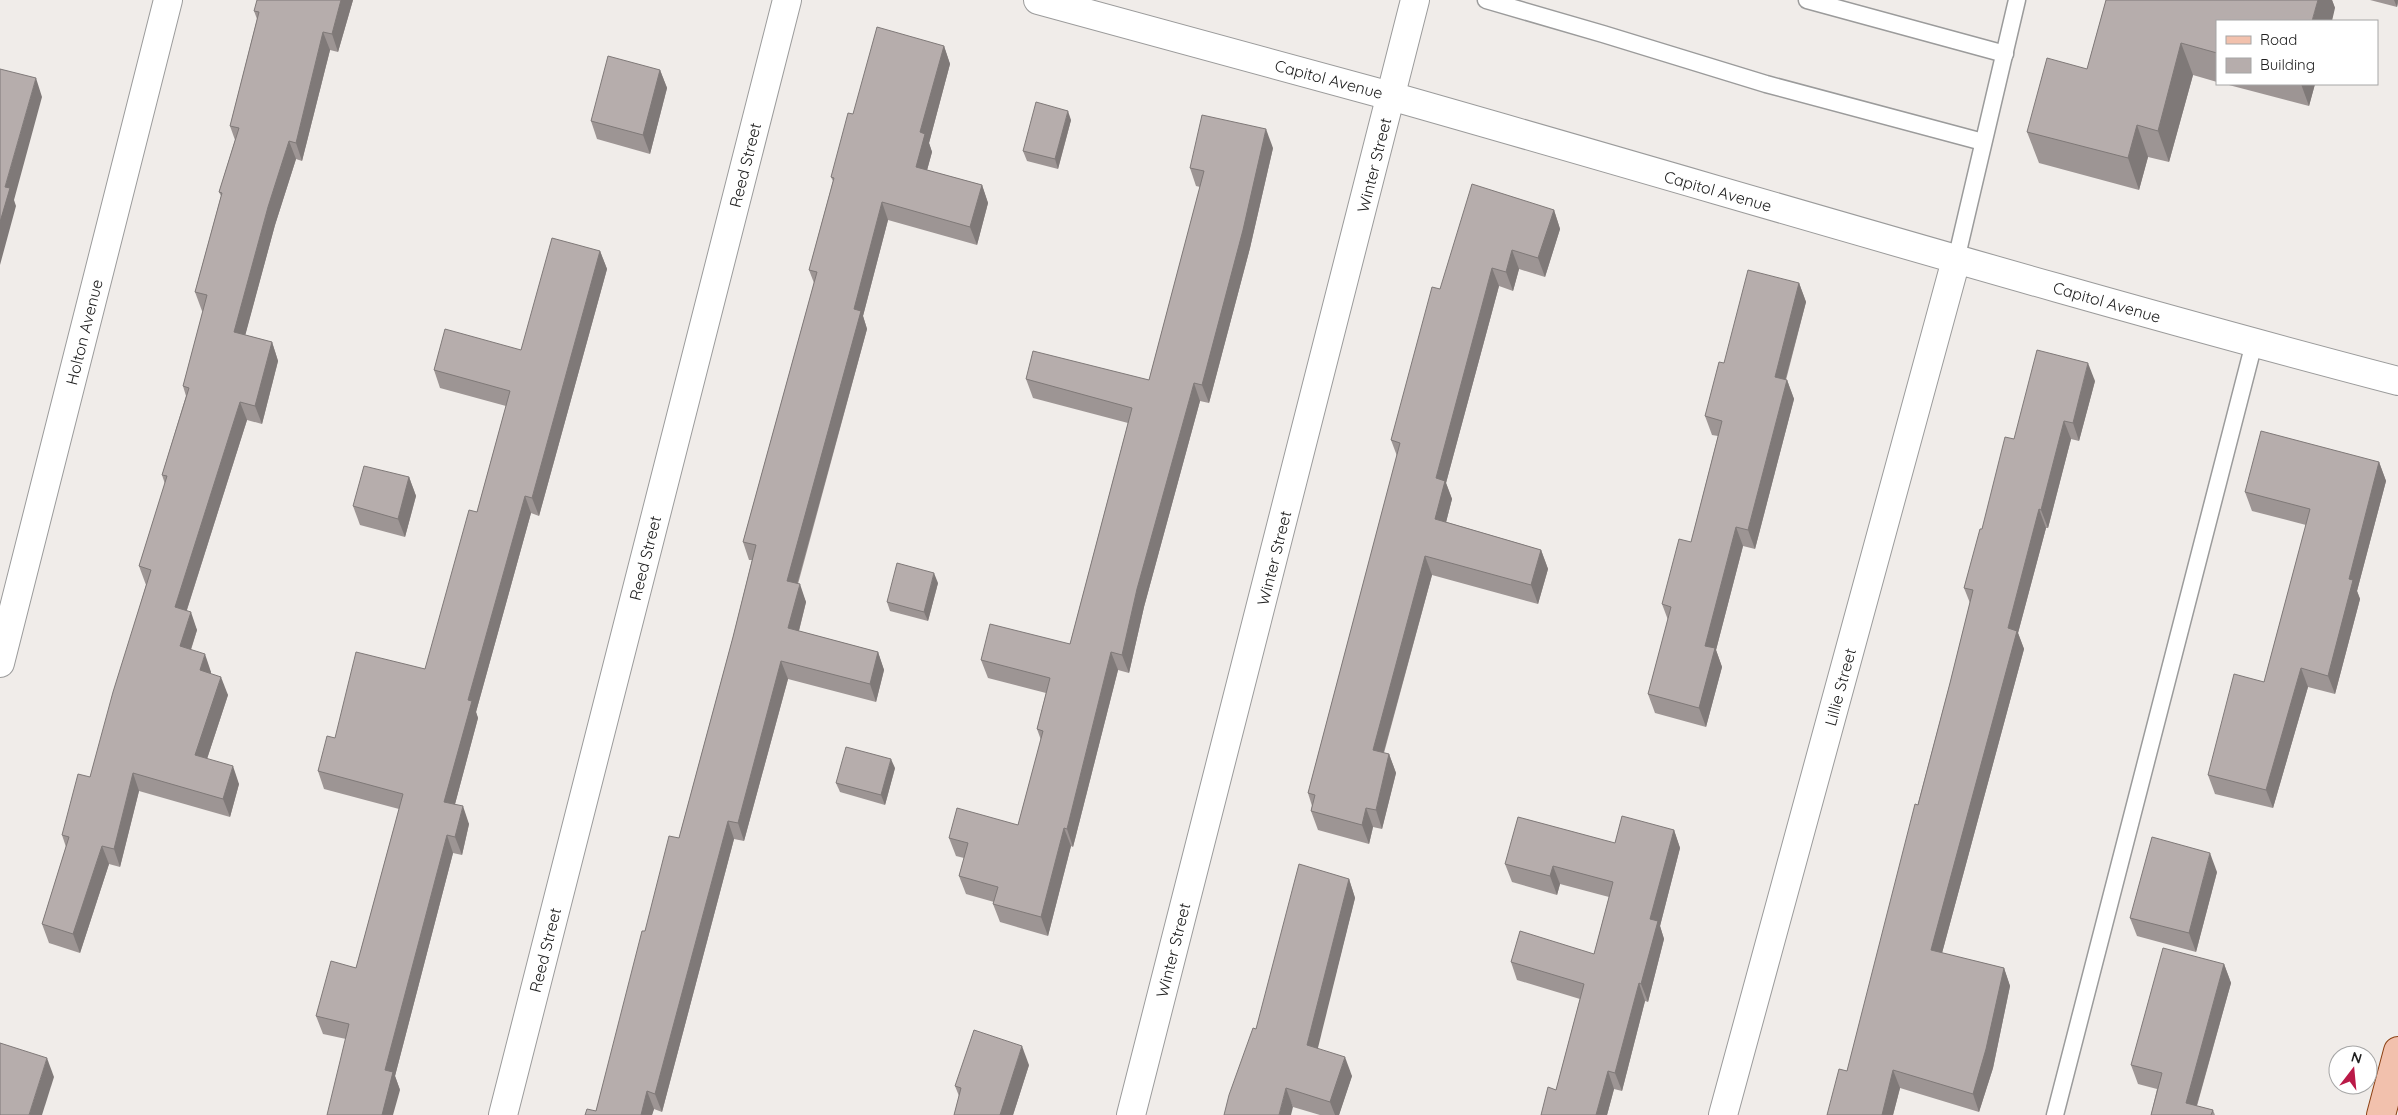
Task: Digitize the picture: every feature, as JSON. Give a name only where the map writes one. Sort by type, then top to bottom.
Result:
[{"type":"main road","points":[[2381,1115],[2398,1050]]},
{"type":"street","name":"Holton Avenue","points":[[0,663],[168,0]]},
{"type":"street","name":"Reed Street","points":[[503,1115],[787,0]]},
{"type":"street","name":"Capitol Avenue","points":[[1038,0],[1392,97],[1956,260],[2398,381]]},
{"type":"street","name":"Winter Street","points":[[1131,1115],[1416,0]]},
{"type":"street","name":"Lillie Street","points":[[1723,1115],[1956,260]]},
{"type":"lane","points":[[1486,0],[1766,84],[1983,142]]},
{"type":"lane","points":[[1807,0],[2005,54]]},
{"type":"lane","points":[[1956,260],[2017,0]]},
{"type":"lane","points":[[2055,1115],[2254,343]]},
{"type":"building","points":[[257,0],[341,0],[332,34],[323,32],[296,143],[289,141],[268,207],[234,332],[272,342],[255,406],[240,402],[175,607],[191,612],[180,646],[205,654],[200,670],[221,677],[195,755],[233,766],[223,799],[133,773],[114,849],[102,846],[73,934],[42,924],[69,837],[62,835],[78,774],[90,777],[113,692],[151,570],[139,566],[167,476],[162,475],[189,388],[183,386],[207,295],[195,292],[222,193],[219,192],[239,128],[230,126],[259,12],[254,11]]},
{"type":"building","points":[[2106,0],[2318,0],[2312,20],[2216,20],[2216,53],[2181,43],[2158,131],[2137,125],[2128,158],[2027,132],[2047,58],[2087,69]]},
{"type":"building","points":[[877,27],[944,46],[920,132],[925,134],[916,167],[982,185],[970,227],[882,202],[854,309],[861,311],[787,581],[800,584],[788,628],[878,652],[870,684],[781,661],[738,823],[728,821],[655,1094],[647,1091],[641,1115],[585,1115],[587,1109],[596,1111],[642,931],[645,931],[669,836],[679,838],[733,637],[756,545],[743,542],[817,272],[809,270],[834,178],[831,177],[848,113],[853,114]]},
{"type":"building","points":[[608,56],[660,70],[643,135],[591,121]]},
{"type":"building","points":[[0,69],[36,78],[5,187],[10,188],[0,222]]},
{"type":"building","points":[[1036,102],[1068,111],[1055,159],[1023,151]]},
{"type":"building","points":[[1202,115],[1266,129],[1243,230],[1202,385],[1194,383],[1137,589],[1122,655],[1111,652],[1067,829],[1064,828],[1041,917],[993,904],[998,887],[959,876],[968,843],[949,838],[957,808],[1018,825],[1043,731],[1037,729],[1050,678],[981,660],[990,624],[1070,644],[1132,408],[1026,379],[1033,351],[1149,380],[1204,171],[1190,168]]},
{"type":"building","points":[[1472,184],[1554,210],[1538,258],[1512,250],[1506,272],[1492,268],[1436,478],[1445,481],[1435,519],[1541,550],[1531,585],[1425,556],[1373,750],[1389,754],[1376,810],[1366,808],[1362,825],[1311,811],[1315,795],[1308,793],[1400,443],[1391,440],[1432,287],[1440,289]]},
{"type":"building","points":[[552,238],[600,251],[532,498],[525,496],[468,700],[472,701],[444,802],[463,806],[455,837],[447,835],[385,1070],[393,1072],[382,1115],[327,1115],[349,1024],[316,1016],[331,961],[356,968],[403,794],[318,771],[327,736],[335,738],[356,652],[425,669],[469,510],[477,512],[510,391],[434,370],[445,329],[521,350]]},
{"type":"building","points":[[1748,270],[1799,283],[1775,377],[1787,380],[1748,530],[1736,527],[1705,646],[1715,648],[1699,708],[1648,694],[1671,607],[1662,604],[1679,539],[1691,542],[1722,421],[1705,416],[1719,362],[1724,363]]},
{"type":"building","points":[[2037,350],[2088,363],[2073,423],[2064,421],[2041,510],[2039,509],[2008,628],[2017,631],[1931,950],[2004,968],[1986,1049],[1973,1094],[1893,1070],[1882,1115],[1827,1115],[1839,1069],[1847,1071],[1915,804],[1918,805],[1973,590],[1964,588],[1980,529],[1982,529],[2005,437],[2014,439]]},
{"type":"building","points":[[2261,431],[2379,462],[2349,579],[2353,580],[2328,676],[2301,668],[2266,790],[2208,775],[2234,674],[2264,682],[2310,509],[2245,492]]},
{"type":"building","points":[[364,466],[409,477],[398,519],[353,506]]},
{"type":"building","points":[[897,563],[934,573],[924,612],[887,602]]},
{"type":"building","points":[[846,747],[891,759],[881,795],[836,783]]},
{"type":"building","points":[[1622,816],[1674,830],[1650,919],[1658,921],[1641,984],[1639,983],[1615,1073],[1608,1071],[1596,1115],[1541,1115],[1548,1087],[1556,1090],[1584,984],[1511,962],[1520,931],[1594,954],[1613,882],[1553,866],[1550,876],[1505,864],[1518,817],[1615,843]]},
{"type":"building","points":[[2152,837],[2210,853],[2189,933],[2130,918]]},
{"type":"building","points":[[1299,864],[1349,879],[1307,1045],[1345,1057],[1330,1102],[1286,1088],[1279,1115],[1224,1115],[1229,1095],[1253,1028],[1256,1029]]},
{"type":"building","points":[[2163,948],[2224,964],[2186,1103],[2213,1110],[2211,1115],[2151,1115],[2162,1073],[2131,1065]]},
{"type":"building","points":[[974,1030],[1022,1046],[1000,1115],[954,1115],[961,1088],[955,1086]]},
{"type":"building","points":[[0,1043],[47,1058],[29,1115],[0,1115]]}]
